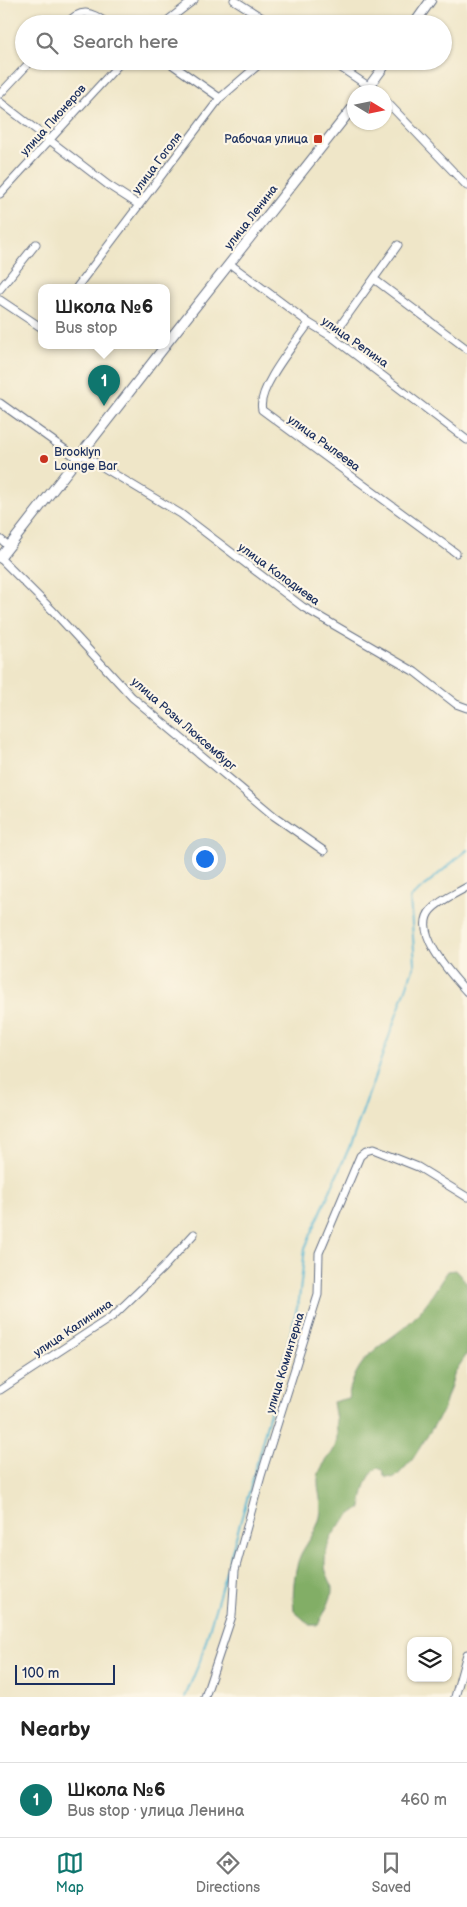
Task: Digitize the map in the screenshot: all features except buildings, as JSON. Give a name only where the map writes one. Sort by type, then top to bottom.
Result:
[{"type":"street","points":[[175,15],[194,0]]},
{"type":"street","points":[[234,0],[258,15]]},
{"type":"street","points":[[420,15],[431,0]]},
{"type":"street","points":[[76,15],[84,12],[95,15]]},
{"type":"street","points":[[0,94],[23,70]]},
{"type":"street","name":"улица Пионеров","points":[[0,194],[114,70]]},
{"type":"street","points":[[180,70],[220,98]]},
{"type":"street","name":"улица Гоголя","points":[[80,284],[220,98],[253,70]]},
{"type":"street","points":[[343,70],[364,85]]},
{"type":"street","points":[[374,85],[383,70]]},
{"type":"street","points":[[0,102],[108,185],[139,205]]},
{"type":"street","points":[[392,107],[467,186]]},
{"type":"street","name":"улица Ленина","points":[[170,339],[347,115]]},
{"type":"street","points":[[0,289],[36,244]]},
{"type":"street","points":[[332,337],[398,245]]},
{"type":"street","name":"улица Репина","points":[[230,264],[309,324],[332,337],[467,440]]},
{"type":"street","points":[[374,279],[467,349]]},
{"type":"street","points":[[0,300],[38,325]]},
{"type":"street","name":"улица Рылеева","points":[[309,324],[266,386],[260,404],[262,410],[456,553]]},
{"type":"street","name":"улица Ленина","points":[[0,558],[162,349]]},
{"type":"street","name":"улица Колодиева","points":[[0,404],[79,456],[180,514],[304,608],[414,672],[456,704],[467,708]]},
{"type":"street","points":[[0,539],[9,546]]},
{"type":"street","name":"улица Розы Люксембург","points":[[0,558],[53,611],[132,697],[274,816],[324,851]]},
{"type":"street","points":[[467,887],[431,909],[424,925],[425,933],[448,971],[467,992]]},
{"type":"street","name":"улица Коминтерна","points":[[205,1697],[232,1616],[235,1570],[261,1476],[306,1340],[318,1295],[319,1253],[360,1156],[366,1151],[373,1149],[418,1167],[467,1197]]},
{"type":"street","name":"улица Калинина","points":[[0,1390],[113,1316],[162,1269],[194,1234]]},
{"type":"street","points":[[455,1697],[467,1654]]},
{"type":"green space","points":[[455,1270],[467,1283],[467,1354],[455,1372],[443,1411],[412,1460],[395,1478],[385,1477],[382,1470],[378,1468],[374,1471],[366,1485],[361,1508],[347,1518],[335,1531],[325,1556],[325,1568],[332,1588],[331,1597],[318,1625],[310,1625],[294,1611],[294,1582],[301,1554],[314,1532],[320,1517],[319,1473],[336,1444],[337,1429],[333,1402],[348,1398],[353,1380],[368,1356],[411,1321],[426,1304],[448,1271]]},
{"type":"waterway","points":[[185,1697],[200,1661],[250,1489],[299,1300],[305,1248],[352,1141],[415,963],[410,898],[467,850]]},
{"type":"place","name":"Рабочая улица","points":[[318,139]]},
{"type":"place","name":"Школа №6","points":[[104,406]]},
{"type":"place","name":"Brooklyn Lounge Bar","points":[[44,459]]}]
